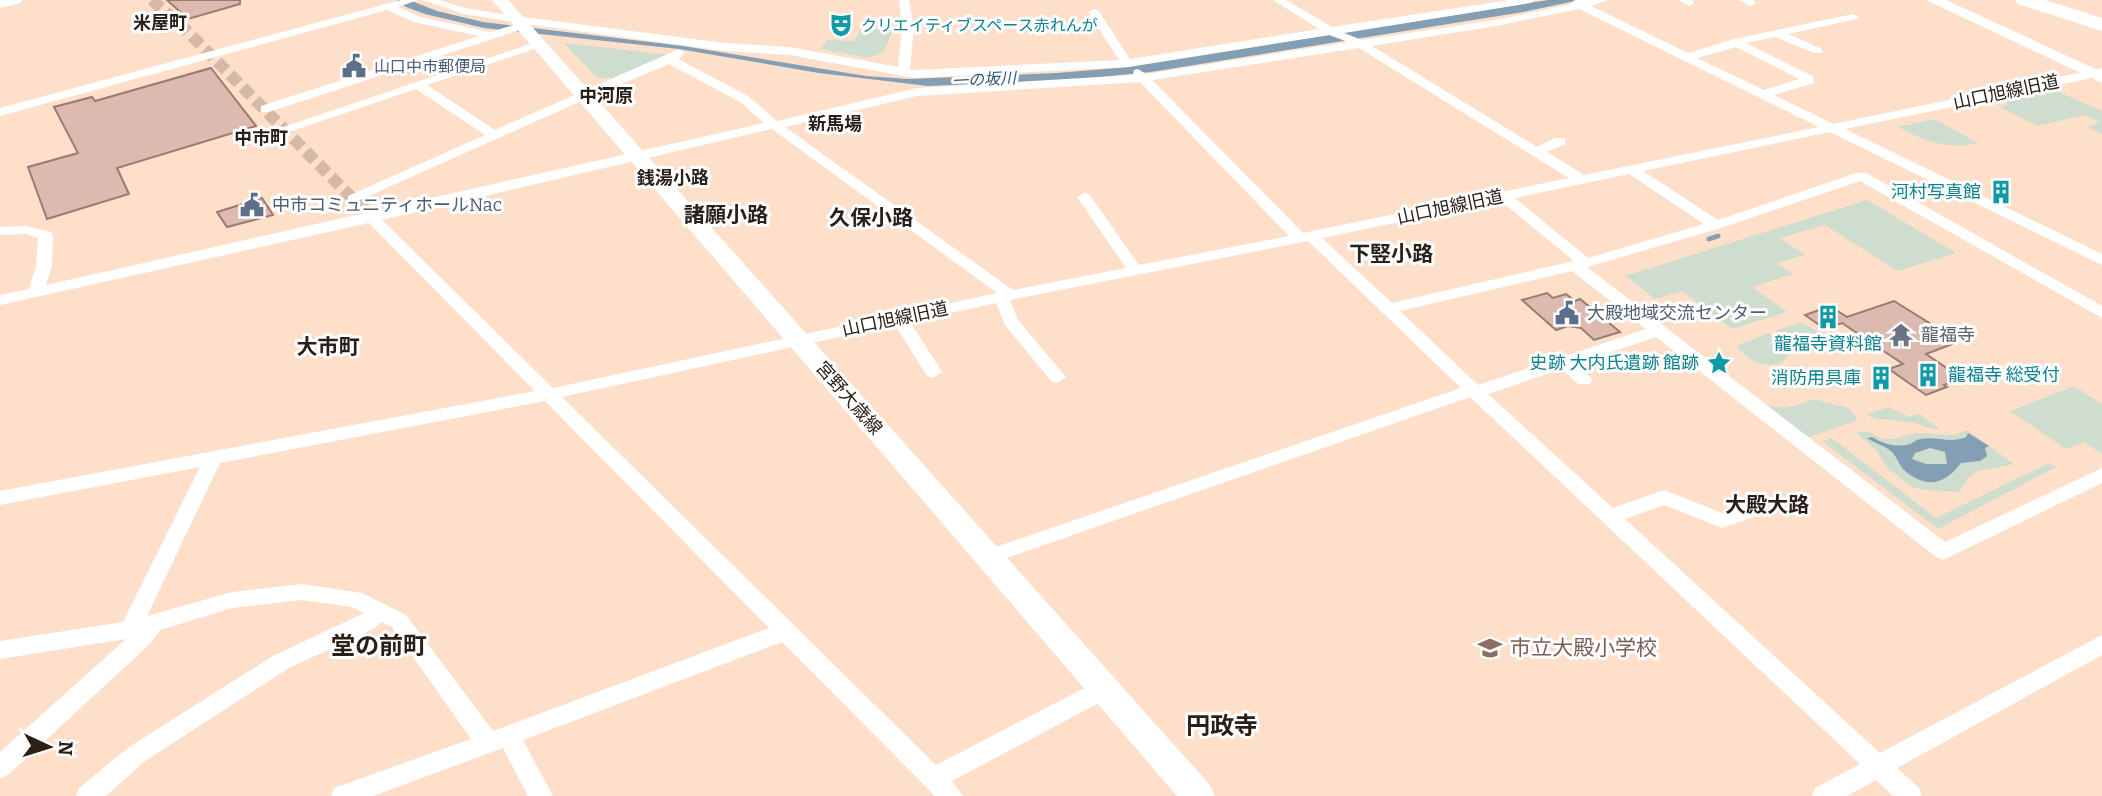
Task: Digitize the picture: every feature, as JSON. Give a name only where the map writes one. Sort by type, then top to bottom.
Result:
[{"type":"highway","points":[[2025,0],[2102,25]]},
{"type":"highway","points":[[2049,0],[2102,17]]},
{"type":"main road","points":[[0,3],[15,0]]},
{"type":"main road","name":"宮野大歳線","points":[[500,0],[1198,796]]},
{"type":"main road","points":[[1934,0],[2099,75]]},
{"type":"street","points":[[378,0],[418,20],[496,32],[526,30],[813,54],[913,81],[1141,77],[1356,42],[1501,22],[1576,3],[1603,0]]},
{"type":"street","points":[[0,112],[413,0]]},
{"type":"street","points":[[427,0],[526,30]]},
{"type":"street","points":[[904,0],[913,81]]},
{"type":"street","points":[[1278,0],[1332,32],[1356,42],[1583,180]]},
{"type":"street","points":[[0,300],[774,125],[913,81],[1130,63],[1530,0]]},
{"type":"street","points":[[1576,3],[2102,260]]},
{"type":"street","points":[[1094,12],[1141,77],[1306,236],[1612,516],[1910,796]]},
{"type":"street","points":[[1737,43],[1734,42],[1753,36],[1853,17]]},
{"type":"street","points":[[284,129],[418,85],[526,30]]},
{"type":"street","points":[[265,109],[496,32]]},
{"type":"street","points":[[1776,33],[1818,51]]},
{"type":"street","points":[[353,199],[675,57],[691,43]]},
{"type":"street","points":[[1687,57],[1737,43],[1809,79]]},
{"type":"street","points":[[675,57],[744,99],[774,125],[1005,296],[1011,321],[1057,377]]},
{"type":"street","points":[[1763,94],[1825,75]]},
{"type":"street","name":"山口旭線旧道","points":[[0,498],[213,460],[551,394],[1005,296],[2099,75]]},
{"type":"street","points":[[418,85],[495,136]]},
{"type":"street","points":[[1537,152],[1560,141]]},
{"type":"street","points":[[1632,170],[1716,225]]},
{"type":"street","points":[[1387,309],[1436,295],[1477,289],[1580,264],[1716,225],[1861,176],[2102,313]]},
{"type":"street","points":[[1504,196],[1658,331],[1943,552],[2102,475]]},
{"type":"street","points":[[1084,197],[1135,270]]},
{"type":"street","points":[[372,218],[951,796]]},
{"type":"street","points":[[0,231],[26,230],[47,235],[44,266],[36,292]]},
{"type":"street","points":[[900,319],[933,372]]},
{"type":"street","points":[[988,557],[1658,331]]},
{"type":"street","points":[[1564,362],[1584,380]]},
{"type":"street","points":[[130,630],[213,460]]},
{"type":"street","points":[[1612,516],[1664,497],[1723,521],[1747,512]]},
{"type":"street","points":[[0,650],[130,630],[232,600],[302,592],[355,599],[399,621],[498,739],[541,796]]},
{"type":"street","points":[[88,796],[137,754],[281,662],[368,622],[379,611]]},
{"type":"street","points":[[0,767],[133,647],[152,624]]},
{"type":"street","points":[[343,796],[786,631]]},
{"type":"street","points":[[1824,796],[2102,644]]},
{"type":"street","points":[[935,778],[1104,689]]},
{"type":"green space","points":[[861,29],[893,30],[884,52],[868,58],[821,49],[827,40],[854,41]]},
{"type":"green space","points":[[564,43],[670,55],[613,78],[597,78]]},
{"type":"green space","points":[[2050,88],[2102,111],[2102,134],[2088,127],[2100,122],[2083,115],[2038,126],[1999,107],[2008,105],[2001,98]]},
{"type":"green space","points":[[1934,119],[1978,143],[1937,143],[1898,127]]},
{"type":"green space","points":[[1867,200],[1956,253],[1898,271],[1825,225],[1780,238],[1805,255],[1777,263],[1793,274],[1752,287],[1787,312],[1732,329],[1682,291],[1655,299],[1625,276]]},
{"type":"green space","points":[[1801,322],[1817,331],[1819,337],[1816,341],[1794,343],[1784,339],[1776,331]]},
{"type":"green space","points":[[1769,333],[1786,345],[1788,357],[1775,365],[1754,361],[1736,346]]},
{"type":"green space","points":[[2074,386],[2102,404],[2102,454],[2084,442],[2066,449],[2010,411]]},
{"type":"green space","points":[[1813,399],[1849,408],[1858,420],[1807,438],[1761,403],[1787,407]]},
{"type":"green space","points":[[1889,407],[1908,417],[1919,414],[1940,429],[1873,418],[1867,414]]},
{"type":"green space","points":[[1967,430],[2014,464],[1978,471],[1970,476],[1959,492],[1913,487],[1888,469],[1876,450],[1856,433],[1867,431],[1883,439],[1894,439],[1914,433],[1953,435]]},
{"type":"green space","points":[[1832,438],[1936,518],[2049,463],[2056,467],[1938,529],[1822,441]]},
{"type":"water","name":"一の坂川","points":[[397,0],[409,0],[437,11],[483,22],[683,46],[866,76],[908,79],[1129,67],[1548,0],[1580,0],[1523,12],[1151,72],[1070,80],[928,86],[819,73],[679,49],[484,28],[425,14],[406,7]]},
{"type":"water","points":[[1968,433],[1989,446],[1985,448],[1987,456],[1980,461],[1961,463],[1949,476],[1935,482],[1912,476],[1902,468],[1894,454],[1867,438],[1872,437],[1900,446],[1920,439],[1954,440],[1966,437]],"holes":[[[1930,448],[1945,452],[1947,464],[1926,464],[1912,459],[1915,453]]]},
{"type":"building","points":[[167,0],[240,0],[240,4],[188,19]]},
{"type":"building","points":[[211,68],[256,126],[117,168],[129,194],[47,219],[28,167],[78,153],[54,107],[92,97],[95,101]]},
{"type":"building","name":"中市コミュニティホールNac","points":[[262,198],[273,215],[227,227],[217,212]]},
{"type":"building","name":"大殿地域交流センター","points":[[1547,293],[1553,298],[1566,294],[1575,301],[1580,299],[1620,332],[1594,340],[1581,328],[1568,326],[1556,330],[1522,300]]},
{"type":"building","name":"龍福寺","points":[[1894,301],[1955,343],[1926,354],[1957,375],[1948,378],[1953,381],[1944,385],[1947,387],[1926,395],[1889,369],[1903,364],[1842,323],[1825,329],[1805,315],[1830,306],[1847,317]]},
{"type":"waterway","points":[[1709,239],[1718,236]]},
{"type":"tunnel","points":[[152,0],[187,31],[354,200]]},
{"type":"tunnel","points":[[354,200],[372,218]]},
{"type":"place","name":"クリエイティブスペース赤れんが","points":[[841,25]]},
{"type":"place","name":"山口中市郵便局","points":[[354,66]]},
{"type":"place","name":"河村写真館","points":[[2001,192]]},
{"type":"place","name":"中市コミュニティホールNac","points":[[252,205]]},
{"type":"place","name":"大殿地域交流センター","points":[[1567,313]]},
{"type":"place","name":"龍福寺資料館","points":[[1828,317]]},
{"type":"place","name":"龍福寺","points":[[1901,335]]},
{"type":"place","name":"史跡 大内氏遺跡 館跡","points":[[1719,363]]},
{"type":"place","name":"龍福寺 総受付","points":[[1928,375]]},
{"type":"place","name":"消防用具庫","points":[[1881,378]]},
{"type":"place","name":"市立大殿小学校","points":[[1490,648]]},
{"type":"district","name":"米屋町","points":[[160,23]]},
{"type":"district","name":"中河原","points":[[606,96]]},
{"type":"district","name":"新馬場","points":[[835,124]]},
{"type":"district","name":"中市町","points":[[261,138]]},
{"type":"district","name":"銭湯小路","points":[[673,178]]},
{"type":"district","name":"諸願小路","points":[[726,215]]},
{"type":"district","name":"久保小路","points":[[871,218]]},
{"type":"district","name":"下竪小路","points":[[1391,254]]},
{"type":"district","name":"大市町","points":[[328,347]]},
{"type":"district","name":"大殿大路","points":[[1767,505]]},
{"type":"district","name":"堂の前町","points":[[379,646]]},
{"type":"district","name":"円政寺","points":[[1222,726]]}]
